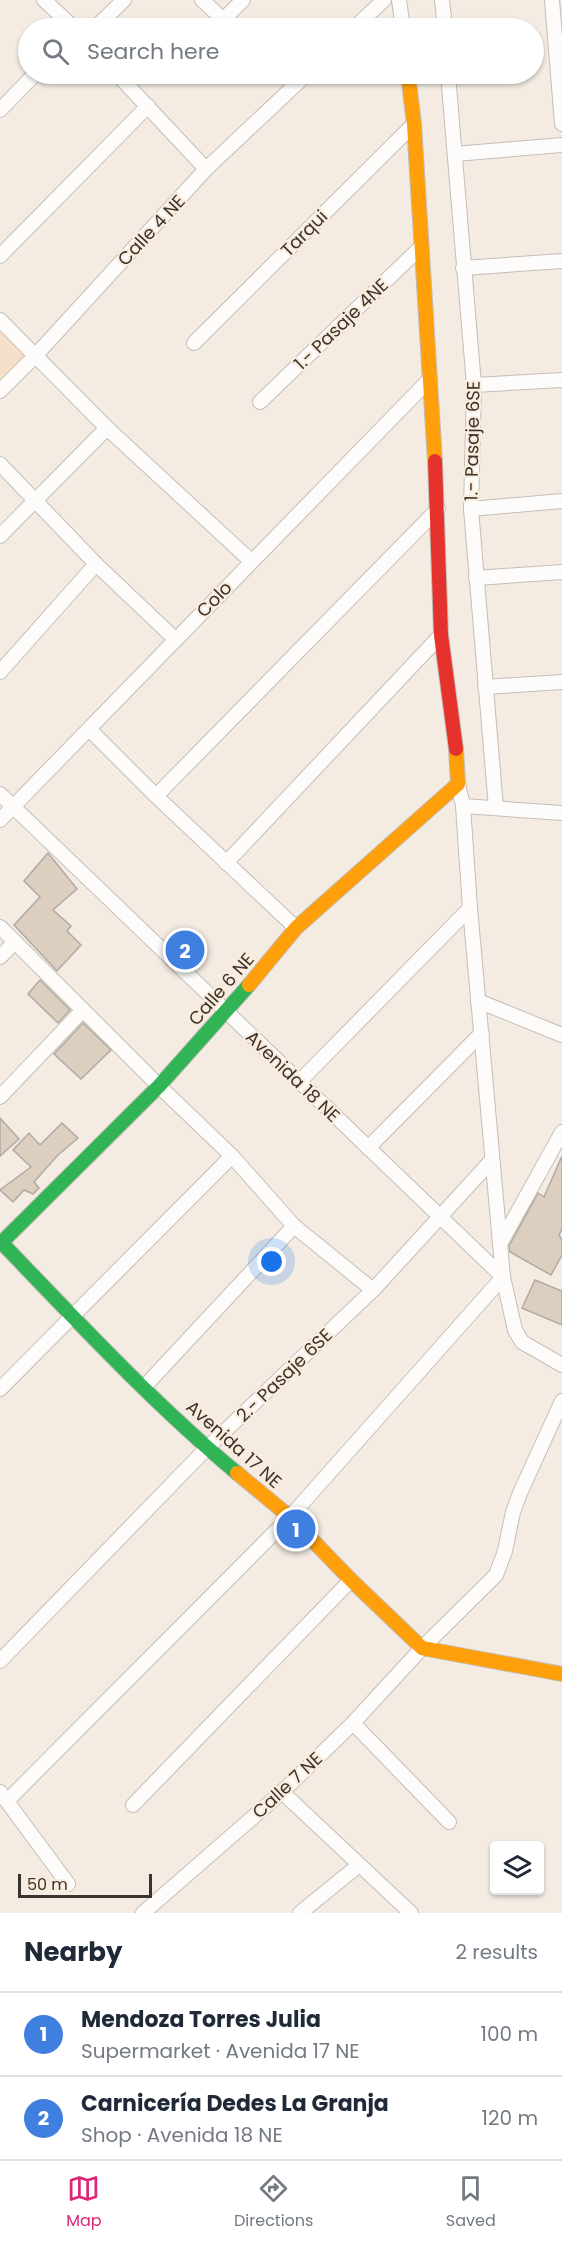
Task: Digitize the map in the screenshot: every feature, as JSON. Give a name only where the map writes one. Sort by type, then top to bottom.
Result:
[{"type":"street","points":[[44,0],[63,18]]},
{"type":"street","points":[[105,18],[124,0]]},
{"type":"street","points":[[202,0],[222,18]]},
{"type":"street","points":[[232,18],[243,0]]},
{"type":"street","points":[[365,18],[384,0]]},
{"type":"street","points":[[399,0],[402,18]]},
{"type":"street","points":[[442,0],[444,18]]},
{"type":"street","points":[[552,0],[562,124]]},
{"type":"street","points":[[0,110],[25,84]]},
{"type":"street","points":[[127,84],[206,170]]},
{"type":"street","points":[[409,84],[414,124],[438,508],[441,635],[457,759],[458,784],[463,806],[503,1277],[515,1330],[522,1342],[562,1365]]},
{"type":"street","name":"1.- Pasaje 6SE","points":[[449,84],[474,385],[471,508],[496,808]]},
{"type":"street","name":"Calle 4 NE","points":[[0,391],[206,170],[295,85]]},
{"type":"street","points":[[0,256],[148,106]]},
{"type":"street","name":"Tarqui","points":[[194,343],[414,124]]},
{"type":"street","points":[[455,154],[562,145]]},
{"type":"street","name":"1.- Pasaje 4NE","points":[[260,402],[421,247]]},
{"type":"street","points":[[463,268],[562,261]]},
{"type":"street","points":[[0,320],[107,428],[251,561]]},
{"type":"street","name":"Colo","points":[[0,820],[430,379]]},
{"type":"street","points":[[474,385],[562,380]]},
{"type":"street","points":[[0,536],[107,428]]},
{"type":"street","points":[[0,464],[96,564],[176,640]]},
{"type":"street","points":[[471,508],[562,501]]},
{"type":"street","points":[[156,796],[438,508]]},
{"type":"street","points":[[0,672],[96,564]]},
{"type":"street","points":[[476,578],[562,572]]},
{"type":"street","points":[[226,863],[441,635]]},
{"type":"street","points":[[485,687],[562,682]]},
{"type":"street","points":[[90,730],[156,796],[296,928]]},
{"type":"street","name":"Calle 6 NE","points":[[0,1242],[159,1086],[227,1012],[296,928],[458,784]]},
{"type":"street","name":"Avenida 18 NE","points":[[0,794],[503,1277]]},
{"type":"street","points":[[463,806],[562,813]]},
{"type":"street","points":[[299,1082],[470,908]]},
{"type":"street","points":[[0,927],[232,1156],[294,1226],[373,1290]]},
{"type":"street","points":[[0,957],[15,942]]},
{"type":"street","points":[[478,1001],[562,1035]]},
{"type":"street","points":[[0,1096],[82,1010]]},
{"type":"street","points":[[368,1148],[482,1033]]},
{"type":"street","points":[[500,1244],[562,1132]]},
{"type":"street","points":[[0,1389],[232,1156]]},
{"type":"street","name":"2.- Pasaje 6SE","points":[[0,1661],[207,1448],[373,1290],[492,1160]]},
{"type":"street","points":[[146,1386],[294,1226]]},
{"type":"street","name":"Avenida 17 NE","points":[[0,1242],[207,1448],[290,1516],[351,1580],[422,1648]]},
{"type":"street","points":[[68,1884],[4,1796],[290,1516],[503,1277]]},
{"type":"street","name":"Calle 7 NE","points":[[143,1913],[282,1792],[353,1723],[422,1648],[496,1575],[505,1551],[513,1512],[520,1493],[562,1401]]},
{"type":"street","points":[[133,1805],[351,1580]]},
{"type":"street","points":[[422,1648],[561,1672]]},
{"type":"street","points":[[353,1723],[449,1822]]},
{"type":"street","points":[[282,1792],[411,1913]]},
{"type":"street","points":[[300,1913],[359,1865]]},
{"type":"shaded area","points":[[0,322],[38,358],[0,394]]},
{"type":"building","points":[[48,853],[77,889],[53,910],[71,926],[67,931],[81,945],[57,971],[14,925],[40,897],[24,881]]},
{"type":"building","points":[[40,980],[70,1010],[58,1023],[28,994]]},
{"type":"building","points":[[83,1023],[111,1050],[81,1079],[54,1054]]},
{"type":"building","points":[[0,1118],[19,1139],[0,1156]]},
{"type":"building","points":[[62,1123],[78,1138],[58,1155],[34,1182],[39,1188],[33,1194],[24,1190],[13,1202],[0,1190],[31,1167],[13,1150],[29,1133],[40,1145]]},
{"type":"building","points":[[562,1156],[562,1229],[559,1235],[562,1240],[562,1255],[551,1275],[510,1252],[509,1246],[538,1193],[544,1197]]},
{"type":"building","points":[[535,1280],[562,1291],[562,1325],[522,1308]]},
{"type":"traffic: fast","points":[[0,1244],[159,1086],[249,985]]},
{"type":"traffic: fast","points":[[0,1241],[145,1390],[237,1473]]},
{"type":"traffic: slow","points":[[409,84],[414,124],[435,461]]},
{"type":"traffic: slow","points":[[249,985],[296,928],[458,784],[456,749]]},
{"type":"traffic: slow","points":[[237,1473],[290,1517],[422,1648],[562,1674]]},
{"type":"traffic: jam","points":[[435,461],[441,635],[456,749]]},
{"type":"place","name":"Carnicería Dedes La Granja","points":[[185,950]]},
{"type":"place","name":"Mendoza Torres Julia","points":[[296,1529]]}]
